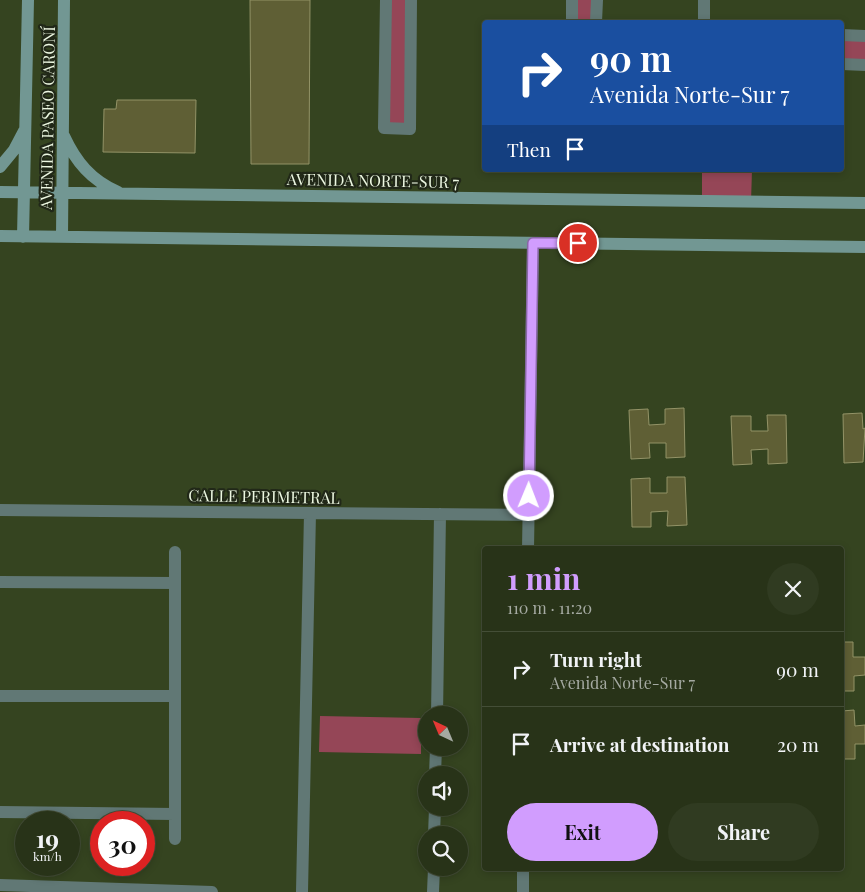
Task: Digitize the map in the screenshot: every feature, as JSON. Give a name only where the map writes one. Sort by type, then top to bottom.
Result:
[{"type":"main road","name":"AVENIDA PASEO CARONÍ","points":[[23,237],[28,0]]},
{"type":"main road","name":"AVENIDA PASEO CARONÍ","points":[[62,237],[64,0]]},
{"type":"main road","points":[[0,167],[14,150],[25,129]]},
{"type":"main road","points":[[63,134],[71,152],[88,173],[108,188],[120,193]]},
{"type":"main road","name":"AVENIDA NORTE-SUR 7","points":[[0,192],[865,203]]},
{"type":"main road","points":[[0,236],[865,247]]},
{"type":"street","points":[[386,0],[384,128],[410,129],[412,0]]},
{"type":"street","points":[[572,0],[572,20]]},
{"type":"street","points":[[596,20],[597,0]]},
{"type":"street","points":[[704,0],[704,20]]},
{"type":"street","points":[[844,35],[865,36]]},
{"type":"street","points":[[844,64],[865,65]]},
{"type":"street","points":[[528,546],[533,243]]},
{"type":"street","name":"CALLE PERIMETRAL","points":[[0,510],[528,515]]},
{"type":"street","points":[[302,892],[310,513]]},
{"type":"street","points":[[436,706],[440,514]]},
{"type":"street","points":[[174,552],[175,839]]},
{"type":"street","points":[[0,582],[175,583]]},
{"type":"street","points":[[0,696],[175,696]]},
{"type":"street","points":[[0,812],[175,814]]},
{"type":"street","points":[[523,871],[523,892]]},
{"type":"street","points":[[433,892],[434,876]]},
{"type":"street","points":[[0,885],[212,892]]},
{"type":"shaded area","points":[[386,0],[411,0],[410,129],[384,128]]},
{"type":"shaded area","points":[[572,0],[597,0],[596,20],[572,20]]},
{"type":"shaded area","points":[[844,35],[865,36],[865,65],[844,64]]},
{"type":"shaded area","points":[[702,172],[752,172],[751,202],[702,200]]},
{"type":"shaded area","points":[[320,716],[418,718],[418,754],[319,752]]},
{"type":"building","points":[[250,0],[310,0],[309,164],[251,164]]},
{"type":"building","points":[[117,100],[196,100],[195,153],[103,152],[104,109],[116,109]]},
{"type":"building","points":[[684,408],[685,457],[666,458],[666,443],[649,443],[650,458],[631,459],[629,410],[648,409],[649,425],[665,424],[665,409]]},
{"type":"building","points":[[862,413],[863,429],[865,428],[863,462],[844,463],[843,414]]},
{"type":"building","points":[[767,415],[786,415],[787,463],[768,464],[768,449],[751,450],[752,464],[733,465],[731,416],[751,416],[751,431],[768,431]]},
{"type":"building","points":[[667,477],[685,477],[687,525],[667,526],[668,511],[651,512],[651,527],[632,527],[631,479],[650,478],[650,493],[667,493]]},
{"type":"building","points":[[844,642],[853,642],[853,657],[865,657],[865,675],[854,676],[854,691],[844,691]]},
{"type":"building","points":[[854,710],[855,726],[865,725],[865,744],[855,744],[855,759],[844,759],[844,711]]},
{"type":"route","points":[[529,496],[533,243],[578,243]]}]
